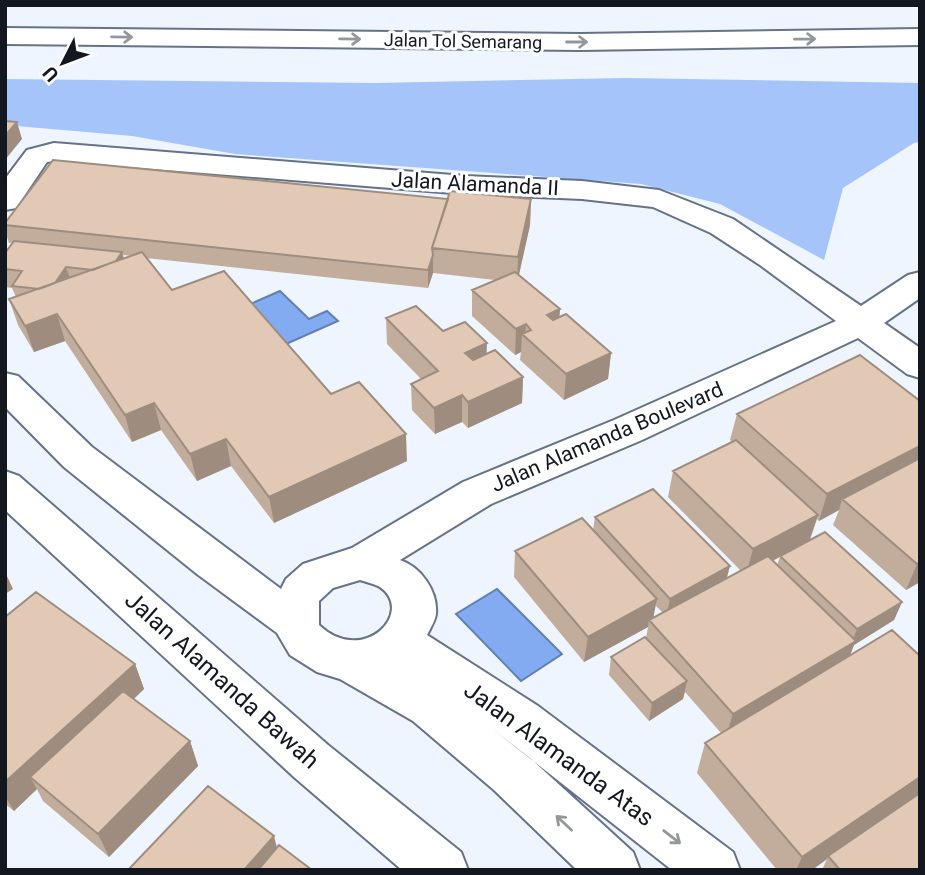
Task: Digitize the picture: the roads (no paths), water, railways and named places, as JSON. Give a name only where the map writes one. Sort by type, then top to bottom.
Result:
[{"type":"main road","name":"Jalan Tol Semarang","points":[[5,36],[566,42],[920,37]]},
{"type":"main road","name":"Jalan Tol Semarang","points":[[5,59],[525,64],[920,60]]},
{"type":"main road","name":"Jalan Alamanda II","points":[[5,201],[37,156],[54,152],[465,185],[582,190],[659,199],[722,226],[772,258],[920,366]]},
{"type":"main road","name":"Jalan Alamanda Boulevard","points":[[361,563],[477,493],[628,430],[859,324],[920,282]]},
{"type":"main road","points":[[5,385],[78,457],[212,562],[296,623],[302,638],[314,650],[330,658],[349,661],[377,656],[401,642]]},
{"type":"main road","name":"Jalan Alamanda Bawah","points":[[5,486],[311,761],[442,870]]},
{"type":"main road","name":"Jalan Alamanda Boulevard","points":[[296,623],[295,608],[301,593],[311,580],[343,565],[361,563],[394,573],[406,584],[414,598],[415,612],[411,628],[401,642]]},
{"type":"main road","name":"Jalan Alamanda Atas","points":[[401,642],[521,721],[714,870]]},
{"type":"main road","name":"Jalan Alamanda Atas","points":[[349,661],[430,706],[512,774],[614,870]]}]
